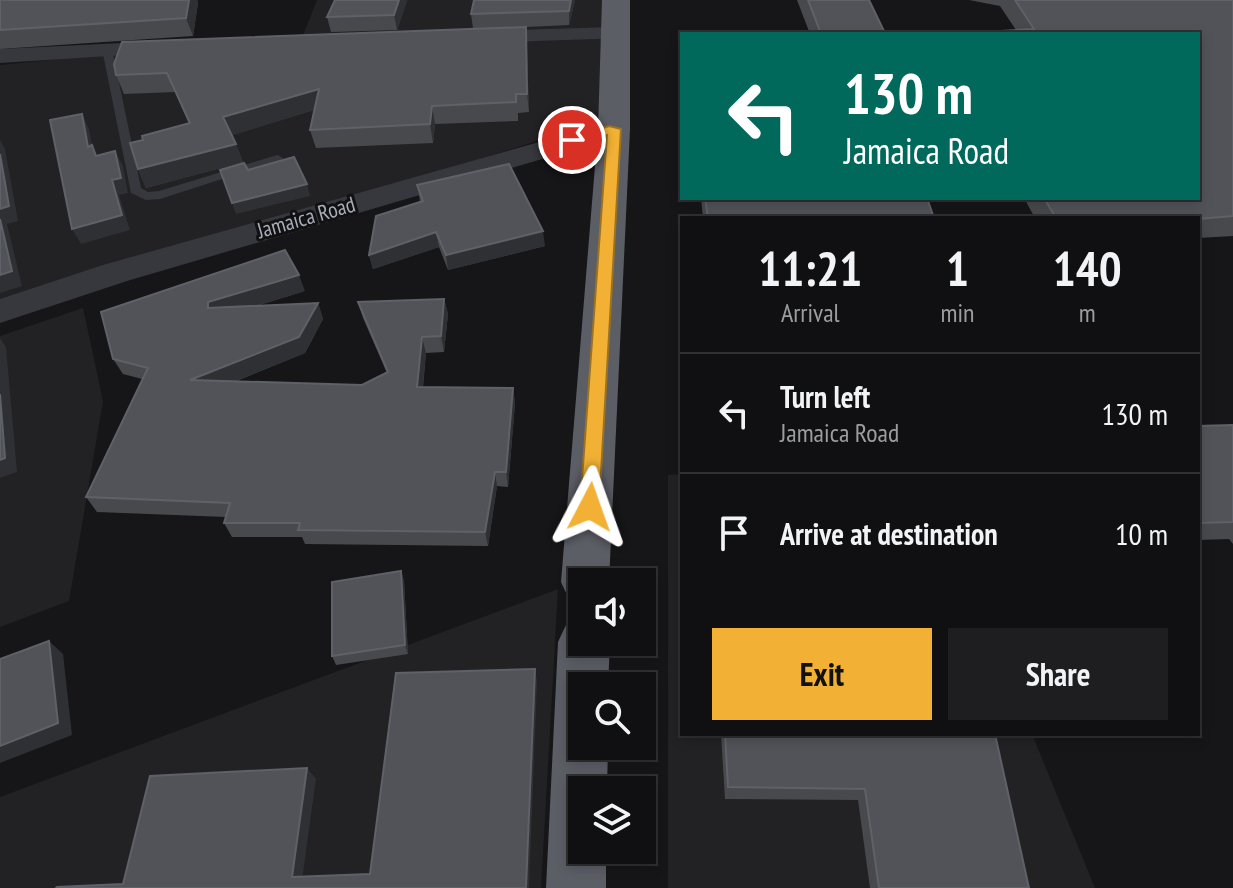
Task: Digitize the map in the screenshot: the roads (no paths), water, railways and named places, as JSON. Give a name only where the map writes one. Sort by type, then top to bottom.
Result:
[{"type":"highway","points":[[586,568],[614,129],[615,17]]},
{"type":"highway","points":[[576,888],[580,760]]},
{"type":"street","points":[[456,38],[615,17]]},
{"type":"street","points":[[0,56],[187,46]]},
{"type":"street","name":"Jamaica Road","points":[[0,311],[115,273],[614,129]]},
{"type":"lane","points":[[107,49],[135,190],[146,196],[160,195],[278,159]]}]
